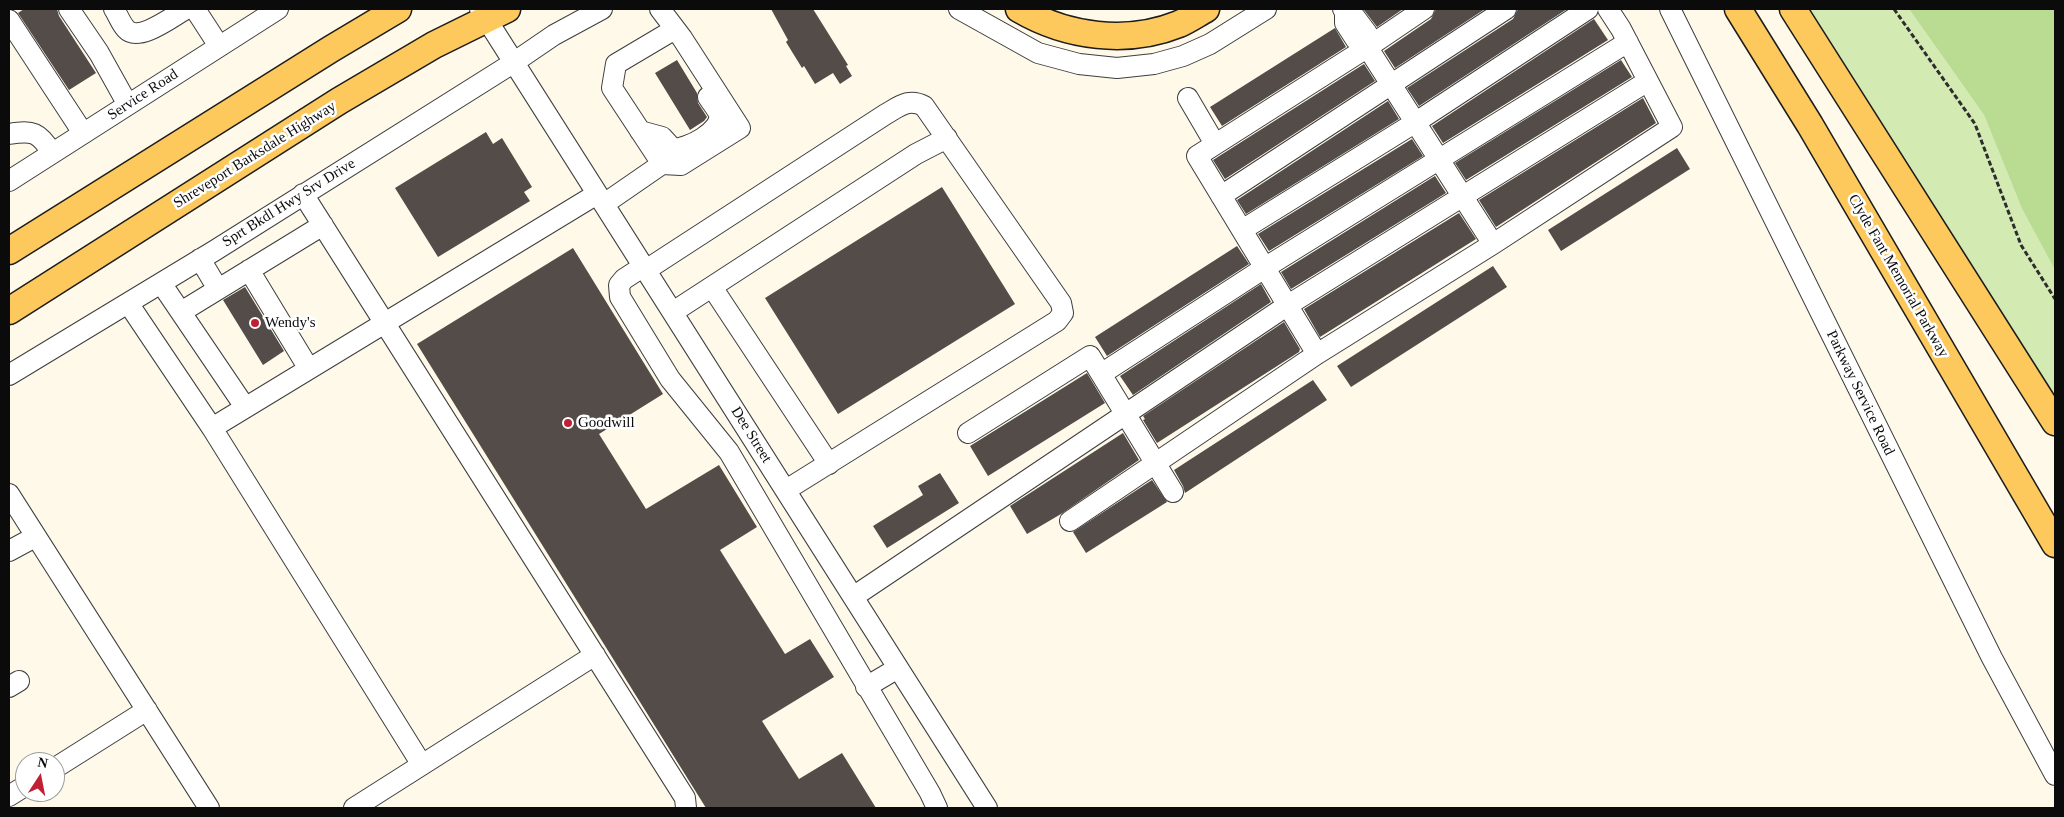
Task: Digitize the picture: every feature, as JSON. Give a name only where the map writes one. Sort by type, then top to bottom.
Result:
[{"type":"main road","points":[[9,251],[330,49],[398,9]]},
{"type":"main road","points":[[1019,9],[1079,33],[1115,36],[1156,31],[1179,24],[1206,9]]},
{"type":"main road","name":"Clyde Fant Memorial Parkway","points":[[1738,9],[1810,125],[2055,544]]},
{"type":"main road","points":[[1793,9],[2055,422]]},
{"type":"main road","name":"Shreveport Barksdale Highway","points":[[9,311],[339,101],[492,12]]},
{"type":"street","points":[[69,9],[99,53],[128,105]]},
{"type":"street","points":[[114,9],[127,31],[137,34],[148,31],[186,9]]},
{"type":"street","points":[[195,9],[219,46]]},
{"type":"street","name":"Service Road","points":[[9,181],[278,9]]},
{"type":"street","name":"Sprt Bkdl Hwy Srv Drive","points":[[9,375],[200,259],[513,63],[554,35],[602,9]]},
{"type":"street","points":[[212,428],[385,323],[662,164],[681,165],[740,128],[679,34],[660,9]]},
{"type":"street","points":[[959,9],[1038,53],[1079,64],[1117,68],[1154,64],[1183,56],[1210,44],[1266,9]]},
{"type":"street","points":[[1317,354],[1197,156],[1366,44],[1424,9]]},
{"type":"street","points":[[1221,196],[1506,9]]},
{"type":"street","points":[[1242,230],[1416,122],[1588,9]]},
{"type":"street","points":[[1070,521],[1317,354],[1493,244],[1672,127],[1628,42],[1608,9]]},
{"type":"street","name":"Parkway Service Road","points":[[1670,9],[1992,658],[2055,775]]},
{"type":"street","points":[[1344,10],[1345,22],[1356,40],[1366,44],[1493,244]]},
{"type":"street","points":[[492,12],[513,63]]},
{"type":"street","points":[[9,20],[83,133]]},
{"type":"street","points":[[640,131],[662,137],[673,149],[683,149],[711,132],[718,125],[719,114],[680,54],[679,34]]},
{"type":"street","points":[[662,164],[612,88],[616,64],[679,34]]},
{"type":"street","points":[[1101,374],[1266,268],[1628,42]]},
{"type":"street","name":"Dee Street","points":[[513,63],[987,808]]},
{"type":"street","points":[[853,597],[1288,305],[1648,81]]},
{"type":"street","points":[[1188,98],[1215,144]]},
{"type":"street","points":[[786,490],[1057,321],[1063,313],[1061,303],[947,138],[924,106],[915,101],[905,103],[645,268],[624,279],[619,285],[620,296],[670,379],[729,452],[789,551],[937,808]]},
{"type":"street","points":[[9,134],[27,130],[43,138],[52,153]]},
{"type":"street","points":[[673,312],[916,154],[947,138]]},
{"type":"street","points":[[303,194],[685,798],[686,808]]},
{"type":"street","points":[[181,312],[323,225]]},
{"type":"street","points":[[200,259],[218,290]]},
{"type":"street","points":[[249,270],[308,369]]},
{"type":"street","points":[[161,283],[245,407]]},
{"type":"street","points":[[712,287],[829,464]]},
{"type":"street","points":[[128,302],[212,428],[422,765]]},
{"type":"street","points":[[968,433],[1090,356],[1173,492]]},
{"type":"street","points":[[729,452],[753,438]]},
{"type":"street","points":[[9,494],[209,808]]},
{"type":"street","points":[[789,551],[814,534]]},
{"type":"street","points":[[9,551],[35,537]]},
{"type":"street","points":[[354,808],[595,655]]},
{"type":"street","points":[[866,687],[898,668]]},
{"type":"street","points":[[65,762],[147,710]]},
{"type":"path","points":[[1894,9],[1975,124],[2021,246],[2055,299]]},
{"type":"green space","points":[[1804,9],[1909,9],[1984,115],[2022,209],[2055,270],[2055,402]]},
{"type":"green space","points":[[1909,9],[2055,9],[2055,270],[2022,209],[1984,115]]},
{"type":"building","points":[[24,9],[57,9],[59,16],[96,73],[69,90],[18,13]]},
{"type":"building","points":[[771,9],[813,9],[848,65],[846,66],[852,76],[840,84],[833,73],[815,84],[804,66],[802,68],[786,42],[788,40]]},
{"type":"building","points":[[1365,9],[1403,9],[1377,27]]},
{"type":"building","points":[[1436,9],[1485,9],[1395,68],[1384,51],[1431,19]]},
{"type":"building","points":[[1518,9],[1567,9],[1419,106],[1407,88],[1513,19]]},
{"type":"building","points":[[1594,19],[1608,40],[1443,143],[1432,126]]},
{"type":"building","points":[[1335,28],[1346,47],[1222,126],[1210,107]]},
{"type":"building","points":[[677,60],[697,93],[698,103],[707,117],[690,130],[655,73]]},
{"type":"building","points":[[1621,60],[1632,77],[1466,180],[1455,163]]},
{"type":"building","points":[[1364,64],[1375,81],[1225,179],[1213,160]]},
{"type":"building","points":[[1643,98],[1656,123],[1496,227],[1479,200]]},
{"type":"building","points":[[1388,101],[1399,119],[1246,214],[1237,200]]},
{"type":"building","points":[[486,132],[493,144],[502,138],[532,187],[524,192],[530,201],[438,257],[395,188]]},
{"type":"building","points":[[1412,139],[1423,156],[1269,251],[1258,234]]},
{"type":"building","points":[[1677,148],[1690,169],[1561,251],[1548,230]]},
{"type":"building","points":[[1435,176],[1446,193],[1291,289],[1281,272]]},
{"type":"building","points":[[942,187],[1015,304],[838,414],[765,298]]},
{"type":"building","points":[[1459,213],[1476,239],[1320,337],[1304,309]]},
{"type":"building","points":[[1237,246],[1249,264],[1107,356],[1095,337]]},
{"type":"building","points":[[573,248],[663,394],[599,434],[646,509],[719,465],[757,527],[720,550],[785,654],[810,639],[834,677],[762,721],[799,779],[842,753],[876,808],[706,808],[417,344]]},
{"type":"building","points":[[1493,266],[1507,287],[1351,387],[1337,366]]},
{"type":"building","points":[[1261,284],[1271,302],[1133,395],[1120,376]]},
{"type":"building","name":"Wendy's","points":[[245,287],[284,351],[263,365],[223,300]]},
{"type":"building","points":[[1284,322],[1300,349],[1299,352],[1157,443],[1143,420],[1145,419],[1143,416]]},
{"type":"building","points":[[1087,373],[1105,403],[988,476],[970,446]]},
{"type":"building","points":[[1313,380],[1327,400],[1185,493],[1174,470]]},
{"type":"building","points":[[1123,433],[1139,460],[1061,514],[1027,534],[1010,506]]},
{"type":"building","points":[[940,473],[959,503],[887,548],[873,526],[923,495],[918,486]]},
{"type":"building","points":[[1152,480],[1167,502],[1086,553],[1073,532]]},
{"type":"place","name":"Wendy's","points":[[255,323]]},
{"type":"place","name":"Goodwill","points":[[568,423]]}]
